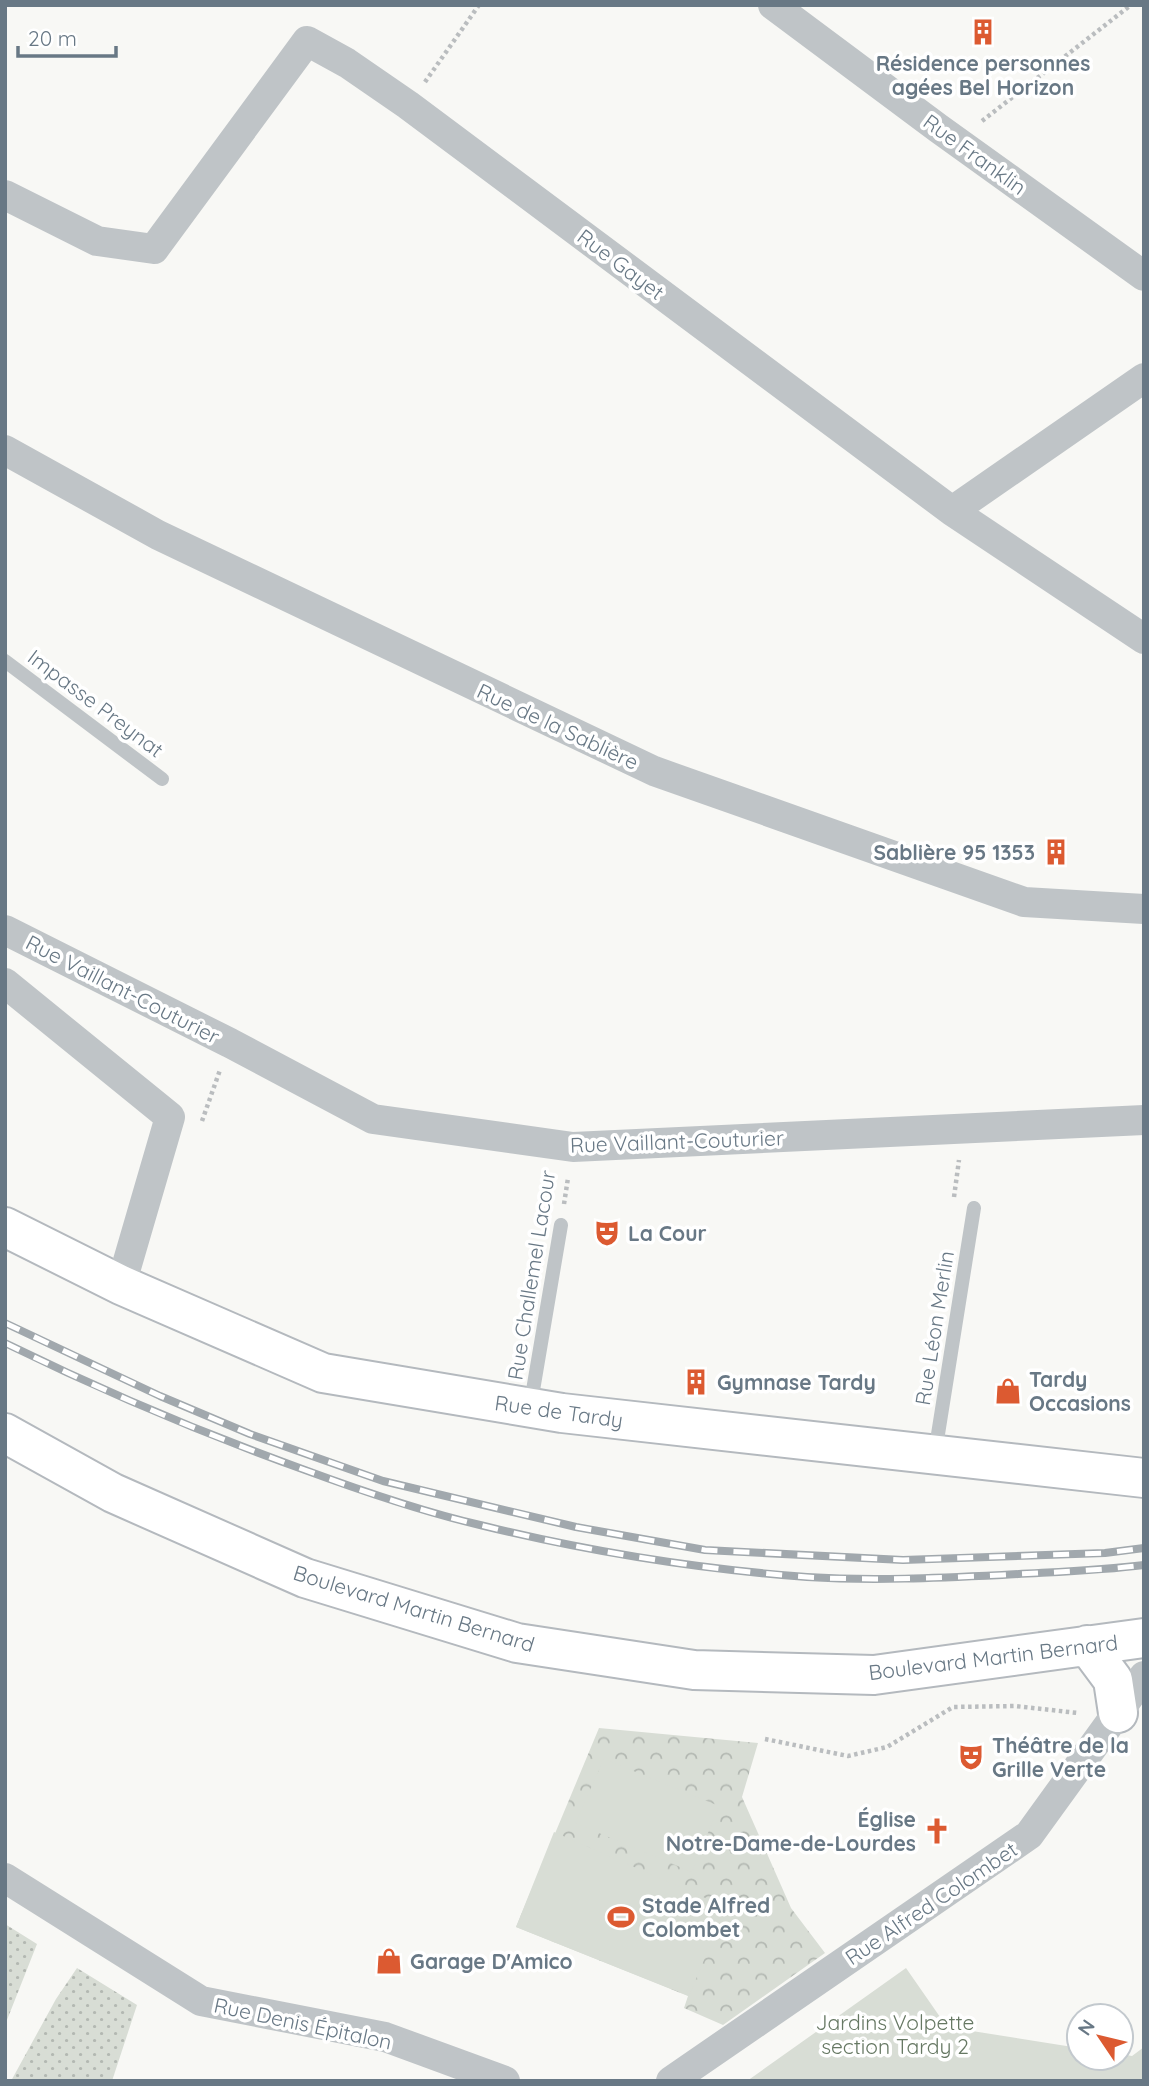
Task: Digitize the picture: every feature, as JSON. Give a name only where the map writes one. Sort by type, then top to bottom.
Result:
[{"type":"main road","name":"Rue de Tardy","points":[[5,1227],[121,1285],[324,1373],[530,1409],[1144,1478]]},
{"type":"main road","name":"Boulevard Martin Bernard","points":[[5,1433],[113,1493],[305,1578],[517,1643],[694,1670],[874,1675],[1144,1638]]},
{"type":"main road","points":[[1087,1645],[1113,1680],[1116,1715]]},
{"type":"street","name":"Rue Franklin","points":[[773,5],[957,142],[1144,275]]},
{"type":"street","name":"Rue Gayet","points":[[5,195],[97,241],[154,249],[307,41],[347,63],[408,105],[952,511],[1144,639]]},
{"type":"street","points":[[952,511],[1144,378]]},
{"type":"street","name":"Rue de la Sablière","points":[[5,450],[158,535],[654,771],[1024,902],[1144,909]]},
{"type":"street","name":"Rue Vaillant-Couturier","points":[[5,930],[230,1043],[373,1119],[573,1147],[1144,1120]]},
{"type":"street","points":[[5,983],[170,1117],[121,1285]]},
{"type":"street","name":"Rue Alfred Colombet","points":[[671,2081],[1029,1835],[1144,1676]]},
{"type":"street","name":"Rue Denis Épitalon","points":[[5,1878],[201,2001],[385,2037],[505,2081]]},
{"type":"lane","name":"Impasse Preynat","points":[[5,661],[162,779]]},
{"type":"lane","name":"Rue Léon Merlin","points":[[935,1454],[974,1208]]},
{"type":"lane","name":"Rue Challemel Lacour","points":[[530,1409],[561,1225]]},
{"type":"path","points":[[408,105],[479,5]]},
{"type":"path","points":[[957,142],[1131,5]]},
{"type":"path","points":[[205,1111],[217,1079]]},
{"type":"path","name":"Rue Challemel Lacour","points":[[561,1225],[573,1147]]},
{"type":"path","points":[[956,1180],[960,1154]]},
{"type":"path","points":[[765,1739],[848,1756],[887,1747],[953,1707],[1015,1706],[1116,1715]]},
{"type":"green space","points":[[599,1728],[758,1743],[742,1797],[791,1908],[825,1953],[723,2025],[684,2008],[688,1996],[516,1927]]},
{"type":"green space","points":[[604,1759],[719,1806],[692,1872],[575,1823]]},
{"type":"green space","name":"Stade Alfred Colombet","points":[[554,1832],[726,1907],[689,1996],[516,1927]]},
{"type":"green space","points":[[5,1924],[37,1944],[5,2025]]},
{"type":"green space","points":[[77,1968],[137,2005],[112,2081],[11,2081],[56,1999]]},
{"type":"green space","name":"Jardins Volpette section Tardy 2","points":[[906,1968],[947,2027],[1065,2046],[1065,2072],[1135,2072],[1135,2054],[1144,2047],[1144,2081],[747,2081]]},
{"type":"railway","points":[[5,1323],[160,1396],[250,1434],[383,1481],[576,1527],[705,1550],[903,1560],[1105,1553],[1144,1548]]},
{"type":"railway","points":[[5,1343],[153,1411],[326,1478],[435,1513],[560,1543],[683,1564],[766,1574],[831,1578],[953,1577],[1144,1565]]},
{"type":"place","name":"Résidence personnes agées Bel Horizon","points":[[983,32]]},
{"type":"place","name":"Sablière 95 1353","points":[[1056,852]]},
{"type":"place","name":"La Cour","points":[[607,1233]]},
{"type":"place","name":"Gymnase Tardy","points":[[696,1382]]},
{"type":"place","name":"Tardy Occasions","points":[[1008,1391]]},
{"type":"place","name":"Théâtre de la Grille Verte","points":[[971,1757]]},
{"type":"place","name":"Église Notre-Dame-de-Lourdes","points":[[937,1831]]},
{"type":"place","name":"Stade Alfred Colombet","points":[[621,1917]]},
{"type":"place","name":"Garage D'Amico","points":[[389,1961]]}]
